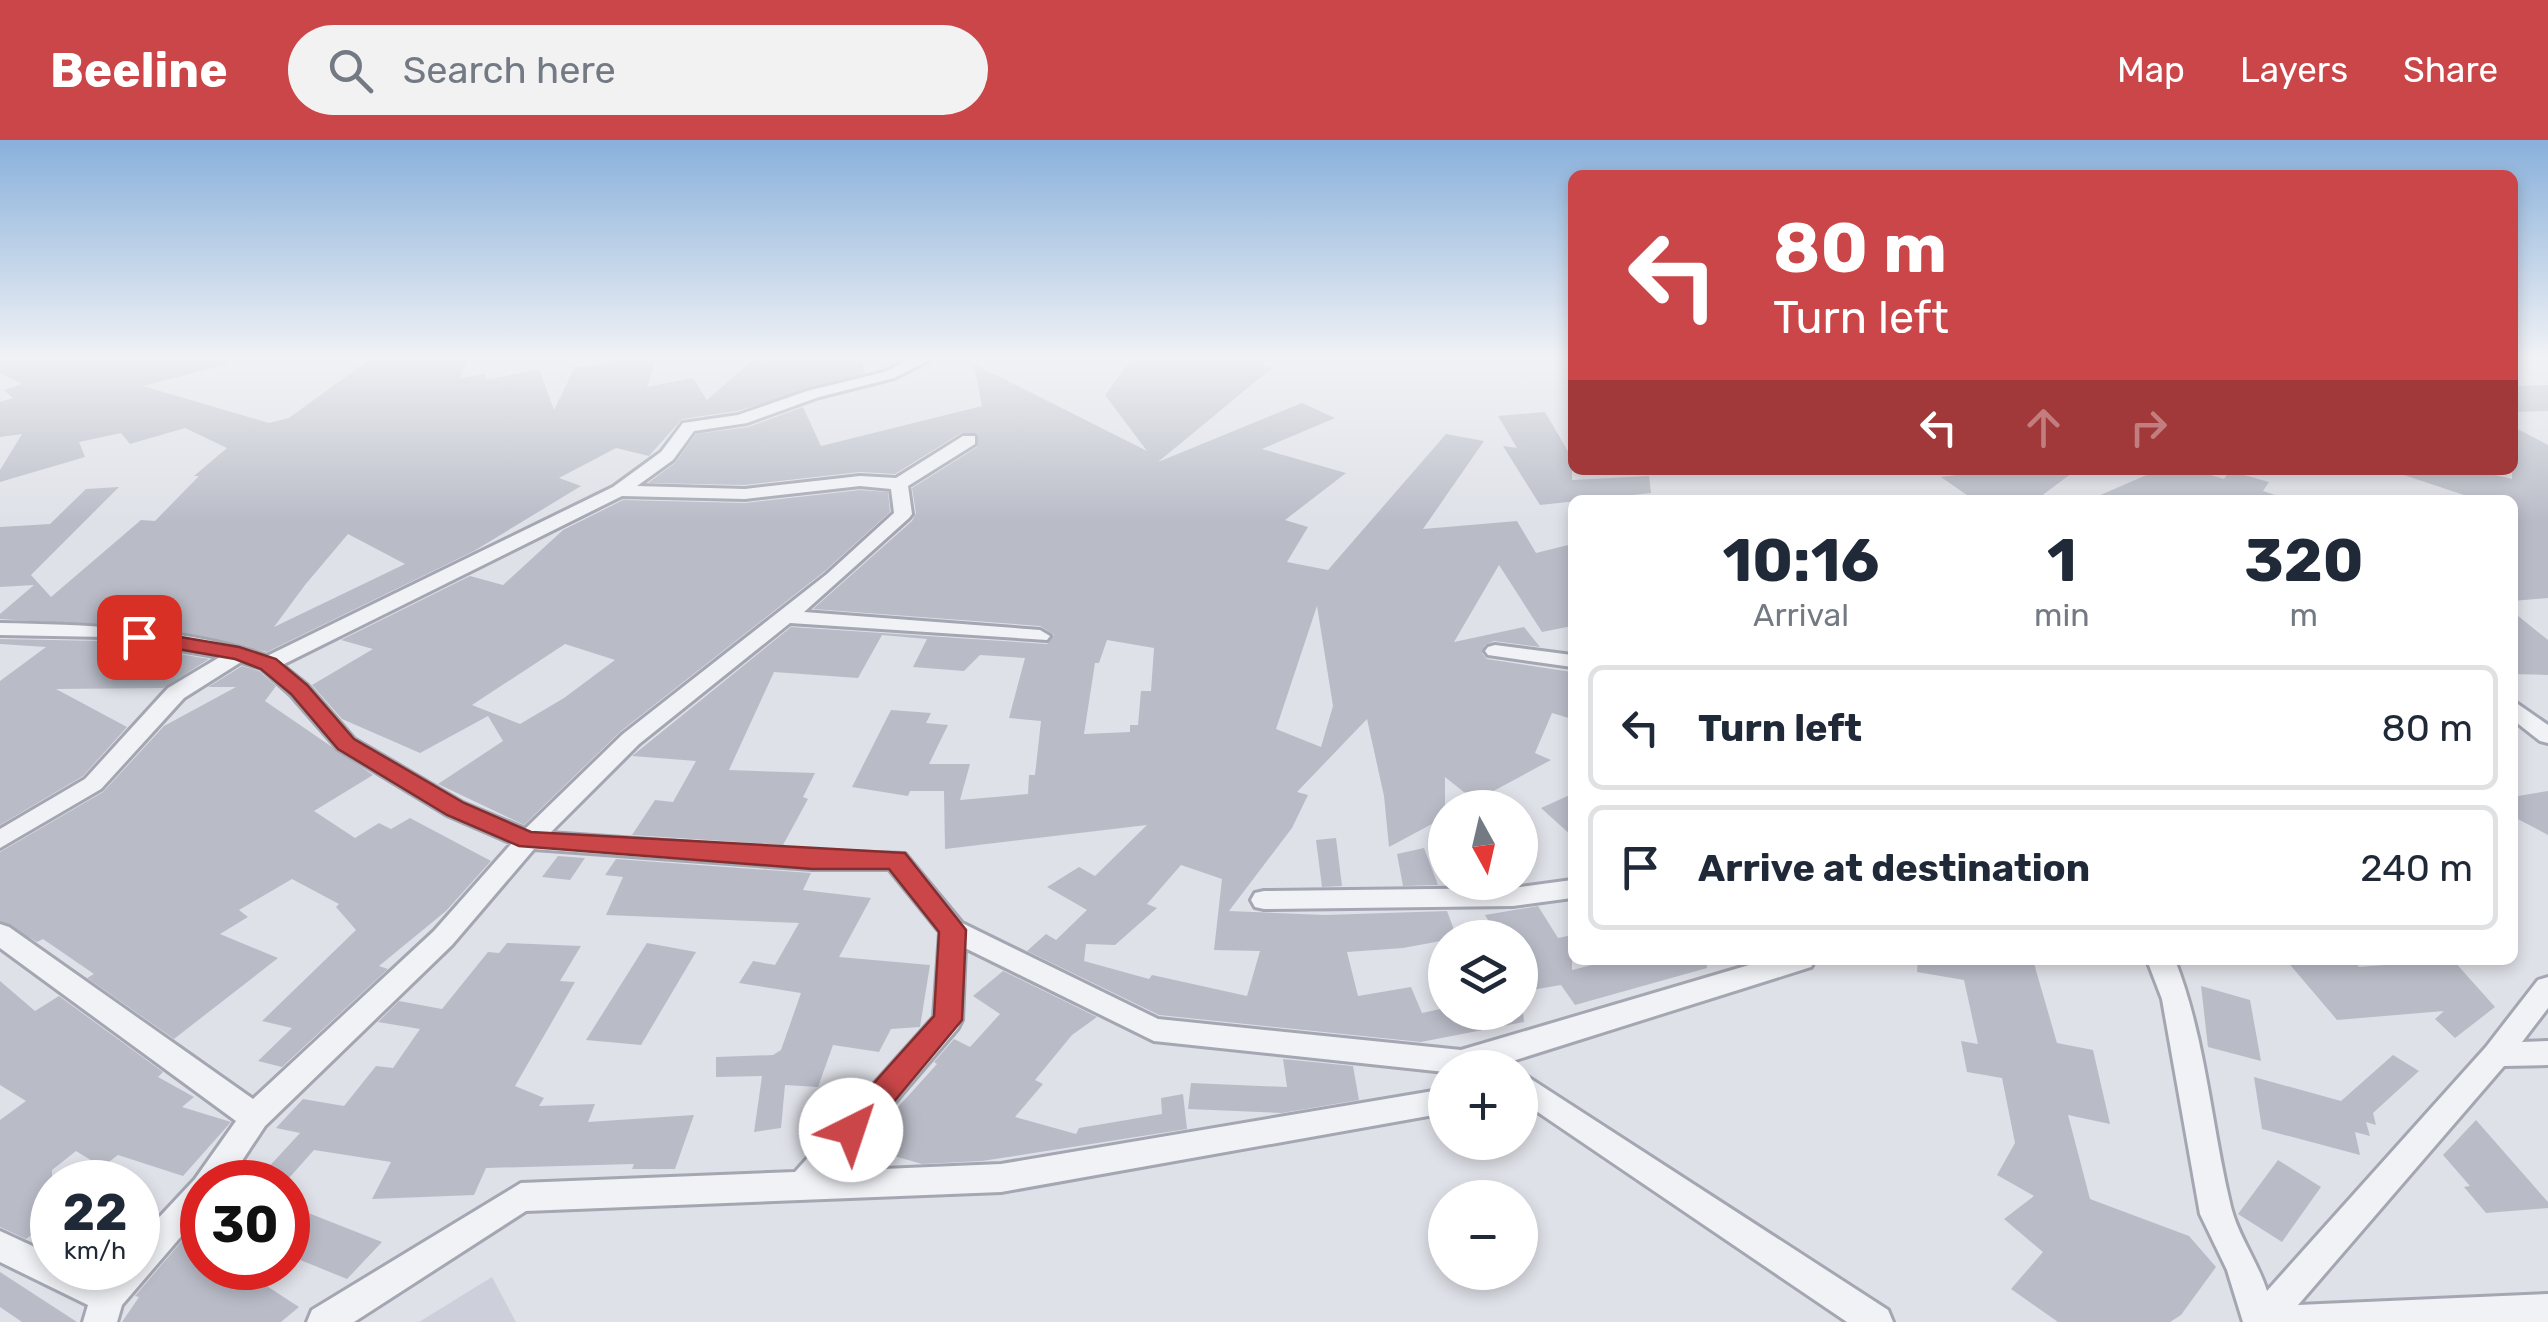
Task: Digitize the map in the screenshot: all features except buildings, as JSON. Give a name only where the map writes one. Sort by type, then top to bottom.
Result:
[{"type":"street","points":[[268,664],[619,491],[666,456],[688,427],[741,420],[765,411]]},
{"type":"street","points":[[619,491],[746,494],[860,480],[899,484],[970,440]]},
{"type":"street","points":[[229,1160],[254,1117],[443,938],[528,840],[631,739],[834,578],[903,514],[899,484]]},
{"type":"street","points":[[782,616],[1040,636]]},
{"type":"street","points":[[0,629],[105,631],[239,654],[268,664],[299,690],[346,744],[455,809],[528,840],[812,860],[896,860],[953,930],[1154,1030],[1428,1061]]},
{"type":"street","points":[[1494,651],[1568,661]]},
{"type":"street","points":[[0,840],[94,784],[176,693],[239,654]]},
{"type":"street","points":[[2518,713],[2548,736]]},
{"type":"street","points":[[1264,900],[1513,897],[1568,890]]},
{"type":"street","points":[[803,1186],[948,1020],[953,930]]},
{"type":"street","points":[[0,934],[254,1117]]},
{"type":"street","points":[[1515,1050],[1784,965]]},
{"type":"street","points":[[2163,965],[2176,999],[2216,1214],[2244,1267],[2261,1322]]},
{"type":"street","points":[[2261,1322],[2496,1055],[2548,988]]},
{"type":"street","points":[[2496,1055],[2548,1053]]},
{"type":"street","points":[[1538,1098],[1876,1322]]},
{"type":"street","points":[[324,1322],[522,1197],[1001,1178],[1428,1103]]},
{"type":"street","points":[[160,1237],[180,1215]]},
{"type":"street","points":[[0,1246],[103,1310]]},
{"type":"street","points":[[2284,1322],[2548,1310]]},
{"type":"shaded area","points":[[492,1277],[516,1322],[419,1322]]},
{"type":"route","points":[[139,637],[239,654],[268,664],[299,690],[346,744],[455,809],[528,840],[812,860],[896,860],[953,930],[948,1020],[851,1130]]}]
